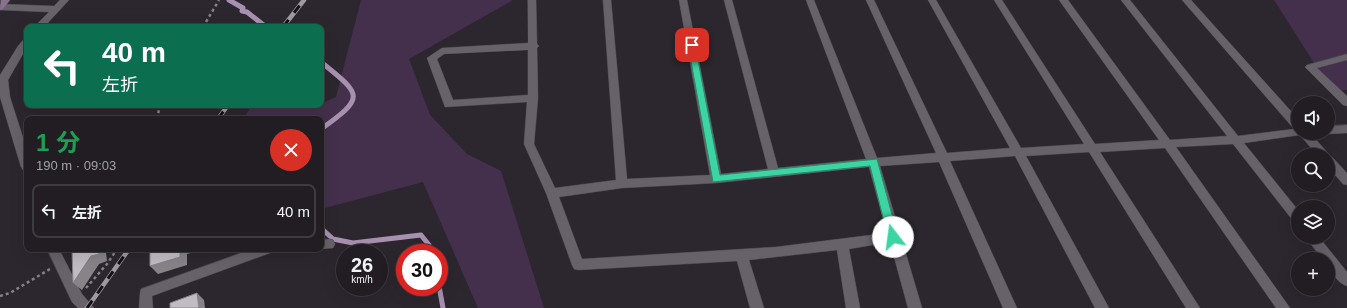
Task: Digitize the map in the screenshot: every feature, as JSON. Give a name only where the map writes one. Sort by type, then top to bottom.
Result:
[{"type":"main road","points":[[0,7],[6,0]]},
{"type":"street","points":[[43,24],[65,0]]},
{"type":"street","points":[[532,0],[534,46],[533,98],[529,144],[552,193],[578,265],[742,256],[842,246],[893,237]]},
{"type":"street","points":[[607,0],[622,184]]},
{"type":"street","points":[[683,0],[716,179]]},
{"type":"street","points":[[728,0],[774,172]]},
{"type":"street","points":[[810,0],[873,162],[893,237],[915,308]]},
{"type":"street","points":[[870,0],[943,157],[1010,308]]},
{"type":"street","points":[[932,0],[1018,152],[1102,308]]},
{"type":"street","points":[[998,0],[1193,308]]},
{"type":"street","points":[[1063,0],[1167,143],[1283,308]]},
{"type":"street","points":[[1125,0],[1291,210]]},
{"type":"street","points":[[1186,0],[1291,118]]},
{"type":"street","points":[[0,7],[56,9]]},
{"type":"street","points":[[24,44],[3,80],[6,101],[24,158]]},
{"type":"street","points":[[533,98],[449,104],[432,58],[442,51],[534,46]]},
{"type":"street","points":[[1347,57],[1310,67],[1347,102]]},
{"type":"street","points":[[1335,130],[1347,129]]},
{"type":"street","points":[[552,193],[622,184],[716,179],[873,162],[1091,147],[1235,140],[1291,133]]},
{"type":"street","points":[[1310,140],[1317,148]]},
{"type":"street","points":[[1335,168],[1347,181]]},
{"type":"street","points":[[1318,244],[1347,281]]},
{"type":"street","points":[[842,246],[853,308]]},
{"type":"street","points":[[54,252],[58,264],[77,298],[87,308]]},
{"type":"street","points":[[146,308],[146,293],[258,252]]},
{"type":"street","points":[[742,256],[757,308]]},
{"type":"path","points":[[205,24],[218,1]]},
{"type":"path","points":[[77,298],[108,264],[115,252]]},
{"type":"path","points":[[0,296],[10,293],[58,264]]},
{"type":"shaded area","points":[[361,0],[513,0],[409,59],[430,115],[467,154],[501,171],[544,308],[478,308],[423,182],[324,208],[324,116],[245,116],[250,108],[324,108],[324,102],[336,97]]},
{"type":"shaded area","points":[[1274,0],[1347,0],[1347,90],[1332,91]]},
{"type":"building","points":[[72,252],[99,252],[99,254],[91,256],[73,283]]},
{"type":"building","points":[[150,252],[180,252],[180,257],[150,266]]},
{"type":"building","points":[[197,293],[199,308],[170,308],[170,303]]},
{"type":"waterway","points":[[229,0],[243,8],[242,11],[247,12],[262,24]]},
{"type":"waterway","points":[[324,64],[345,82],[351,89],[353,96],[352,102],[346,110],[324,127]]},
{"type":"waterway","points":[[324,231],[333,239],[353,243],[421,235],[428,244]]},
{"type":"waterway","points":[[441,296],[443,308]]},
{"type":"railway","points":[[285,24],[304,0]]},
{"type":"railway","points":[[220,116],[226,108]]},
{"type":"railway","points":[[87,308],[127,252]]},
{"type":"route","points":[[692,45],[716,179],[873,162],[893,237]]}]
